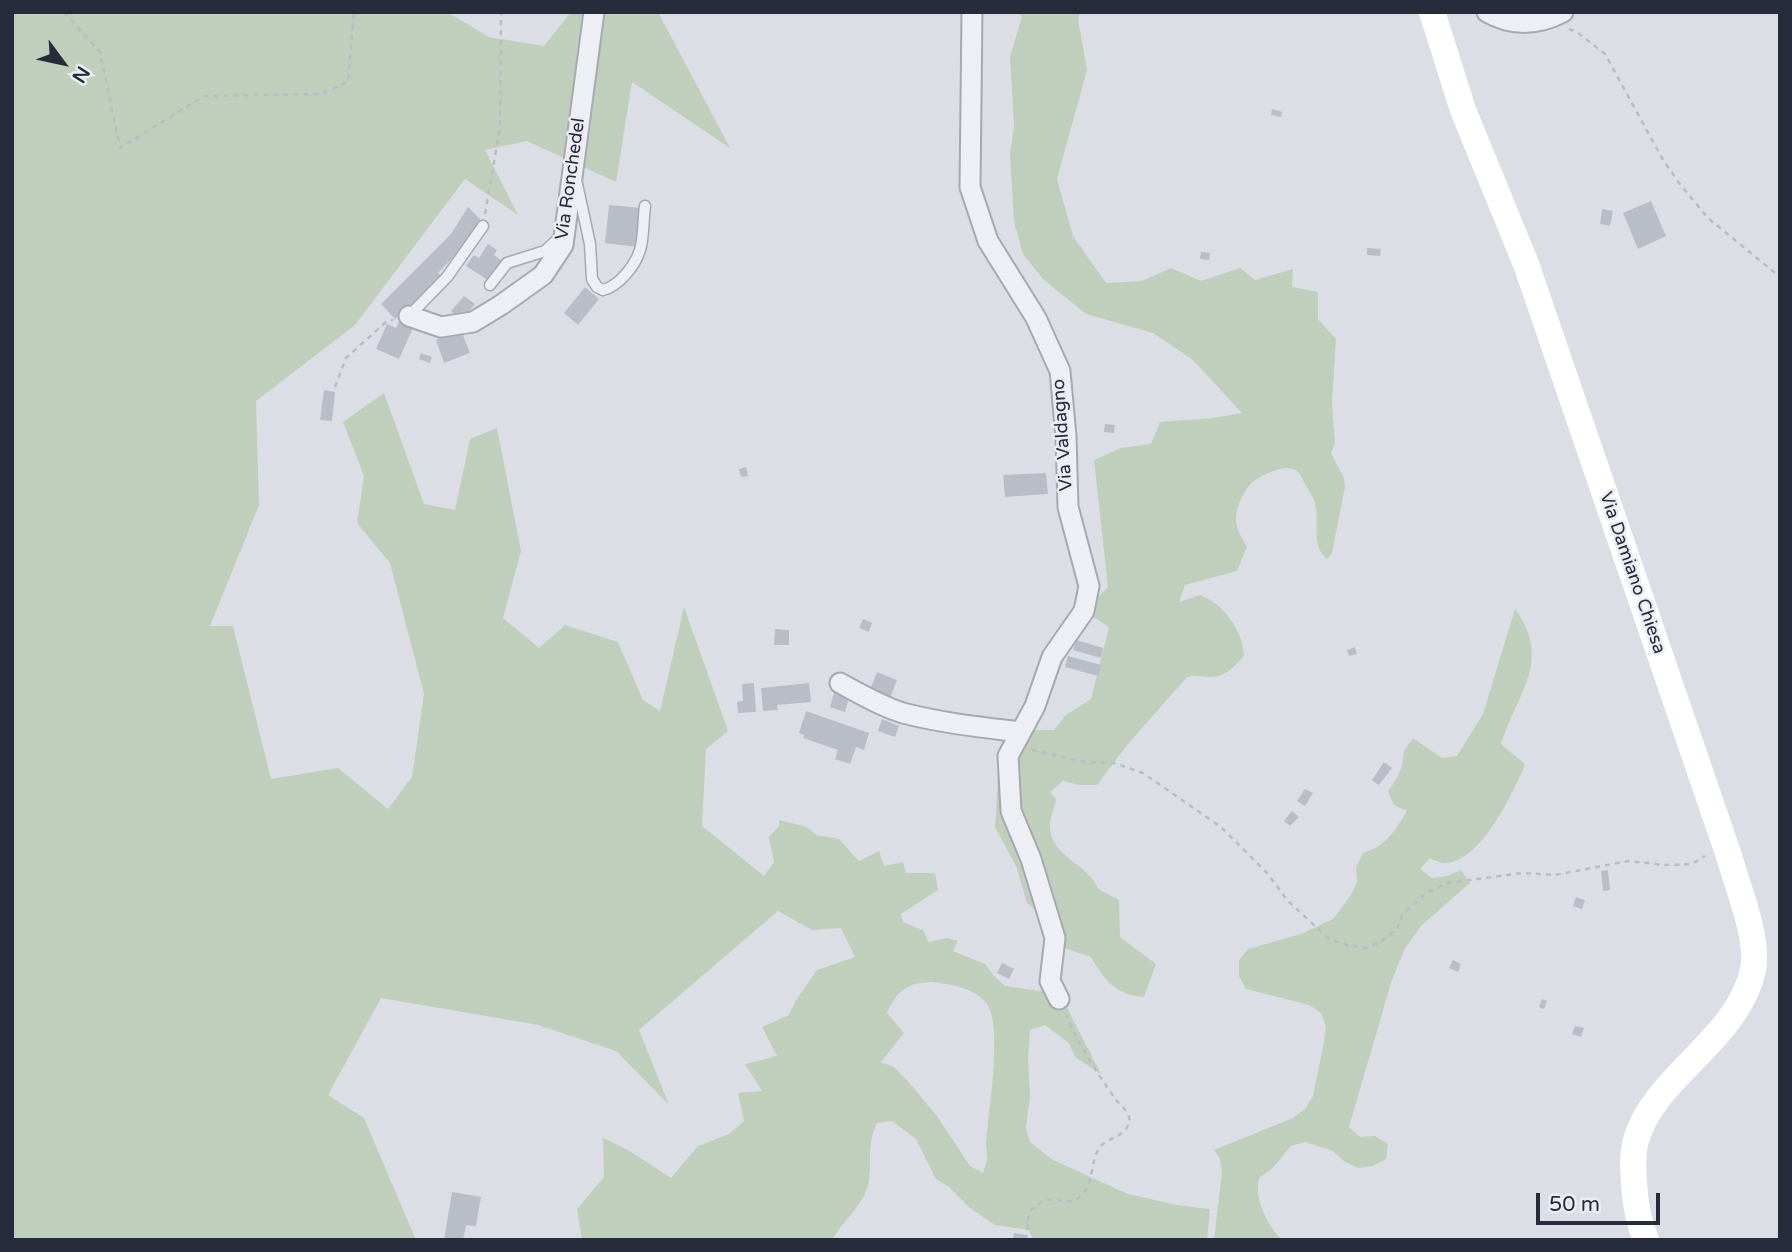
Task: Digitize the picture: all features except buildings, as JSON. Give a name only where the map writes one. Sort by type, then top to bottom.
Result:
[{"type":"street","name":"Via Ronchedel","points":[[409,316],[441,327],[473,321],[501,305],[542,275],[563,245],[594,12]]},
{"type":"street","name":"Via Valdagno","points":[[972,12],[970,187],[988,241],[1036,318],[1060,371],[1069,507],[1089,586],[1084,611],[1052,657],[1035,706],[1008,756],[1011,811],[1031,859],[1055,938],[1050,981],[1059,999]]},
{"type":"street","name":"Via Damiano Chiesa","points":[[1432,12],[1464,110],[1526,264],[1724,840],[1754,944],[1753,970],[1743,997],[1728,1022],[1679,1075],[1648,1114],[1636,1140],[1633,1162],[1638,1221],[1646,1240]]},
{"type":"street","points":[[1488,12],[1521,24],[1554,16]]},
{"type":"street","points":[[840,683],[901,712],[935,720],[1020,732]]},
{"type":"lane","points":[[573,170],[590,244],[592,279],[597,287],[603,290],[613,288],[630,268],[640,250],[645,206]]},
{"type":"lane","points":[[409,316],[447,278],[483,226]]},
{"type":"lane","points":[[490,285],[507,263],[545,251],[565,232]]},
{"type":"path","points":[[64,12],[100,52],[120,148],[204,96],[321,94],[348,82],[354,12]]},
{"type":"path","points":[[483,226],[500,128],[501,12]]},
{"type":"path","points":[[1554,16],[1605,54],[1662,159],[1708,218],[1780,277]]},
{"type":"path","points":[[335,387],[346,358],[357,347],[386,322],[409,316]]},
{"type":"path","points":[[1010,751],[1028,749],[1086,762],[1114,763],[1143,773],[1221,827],[1268,874],[1287,900],[1329,939],[1366,948],[1379,943],[1396,929],[1402,915],[1426,893],[1448,883],[1522,873],[1555,875],[1628,862],[1692,864],[1724,840]]},
{"type":"path","points":[[1027,1237],[1029,1212],[1047,1199],[1079,1199],[1093,1173],[1097,1151],[1101,1145],[1125,1131],[1129,1124],[1128,1114],[1115,1099],[1069,1023],[1059,999]]},
{"type":"green space","points":[[12,12],[447,12],[489,37],[544,46],[571,12],[658,12],[730,148],[632,82],[616,182],[527,141],[485,150],[518,215],[465,179],[355,325],[256,401],[259,505],[210,626],[233,626],[271,779],[338,768],[388,809],[412,777],[424,694],[390,563],[357,523],[364,476],[343,422],[384,393],[424,504],[455,510],[470,439],[497,428],[521,551],[503,618],[539,648],[565,625],[618,642],[643,700],[660,711],[684,607],[728,731],[706,749],[702,826],[764,876],[774,862],[769,837],[779,826],[779,820],[807,827],[816,835],[839,839],[859,861],[879,851],[884,866],[903,862],[906,873],[935,873],[938,890],[901,914],[903,922],[923,930],[929,942],[947,938],[958,941],[953,951],[985,964],[1005,986],[1040,991],[1062,989],[1067,1008],[1101,1074],[1075,1057],[1069,1043],[1045,1025],[1030,1030],[1030,1095],[1026,1128],[1030,1142],[1053,1160],[1128,1194],[1210,1209],[1207,1240],[1033,1240],[1029,1230],[995,1225],[970,1208],[949,1187],[936,1179],[916,1139],[892,1121],[877,1123],[871,1141],[867,1189],[832,1240],[582,1240],[577,1209],[604,1177],[603,1138],[628,1150],[671,1178],[698,1146],[729,1134],[744,1121],[738,1093],[762,1091],[745,1064],[777,1056],[762,1027],[789,1015],[817,970],[855,957],[841,928],[812,930],[778,911],[639,1030],[669,1105],[616,1051],[538,1025],[381,998],[328,1095],[364,1118],[416,1240],[12,1240]],"holes":[[[932,982],[962,988],[976,994],[987,1004],[992,1016],[993,1072],[987,1159],[983,1173],[970,1166],[937,1116],[905,1078],[894,1067],[881,1062],[904,1033],[887,1013],[895,999],[909,986]]]},
{"type":"green space","points":[[1017,12],[1080,12],[1078,19],[1087,70],[1057,179],[1073,236],[1106,283],[1142,281],[1171,268],[1201,281],[1240,268],[1255,280],[1293,269],[1292,287],[1318,292],[1318,319],[1336,339],[1332,403],[1335,444],[1331,453],[1344,478],[1345,487],[1332,553],[1327,559],[1319,548],[1315,502],[1297,471],[1279,469],[1252,483],[1242,497],[1236,513],[1238,529],[1247,547],[1237,571],[1185,585],[1179,602],[1200,595],[1217,605],[1236,628],[1244,656],[1220,676],[1187,677],[1128,744],[1097,785],[1079,785],[1063,781],[1050,792],[1056,799],[1050,826],[1056,846],[1087,873],[1098,889],[1119,900],[1120,937],[1156,964],[1144,997],[1118,990],[1101,973],[1091,957],[1061,947],[1051,921],[1027,903],[1016,866],[995,827],[1000,746],[1015,730],[1054,730],[1066,715],[1091,699],[1109,627],[1084,611],[1108,587],[1094,460],[1121,448],[1151,444],[1160,422],[1242,413],[1193,360],[1153,333],[1086,314],[1043,279],[1023,254],[1014,222],[1010,155],[1014,126],[1010,57],[1022,16]]},
{"type":"green space","points":[[1515,609],[1526,628],[1531,645],[1531,661],[1528,677],[1501,744],[1525,764],[1504,808],[1483,839],[1471,851],[1458,860],[1445,863],[1430,858],[1420,869],[1432,878],[1461,870],[1470,883],[1421,926],[1404,950],[1391,983],[1349,1127],[1360,1137],[1375,1136],[1388,1144],[1386,1159],[1373,1166],[1358,1168],[1345,1162],[1333,1151],[1305,1142],[1291,1146],[1272,1169],[1259,1178],[1258,1186],[1263,1211],[1282,1240],[1214,1240],[1222,1172],[1220,1159],[1214,1150],[1293,1118],[1305,1109],[1313,1096],[1326,1027],[1321,1013],[1309,1005],[1246,989],[1239,976],[1239,960],[1248,949],[1301,934],[1333,919],[1357,882],[1356,867],[1363,853],[1384,842],[1407,811],[1394,805],[1388,792],[1402,766],[1404,751],[1413,738],[1442,758],[1457,756],[1483,714]]}]
